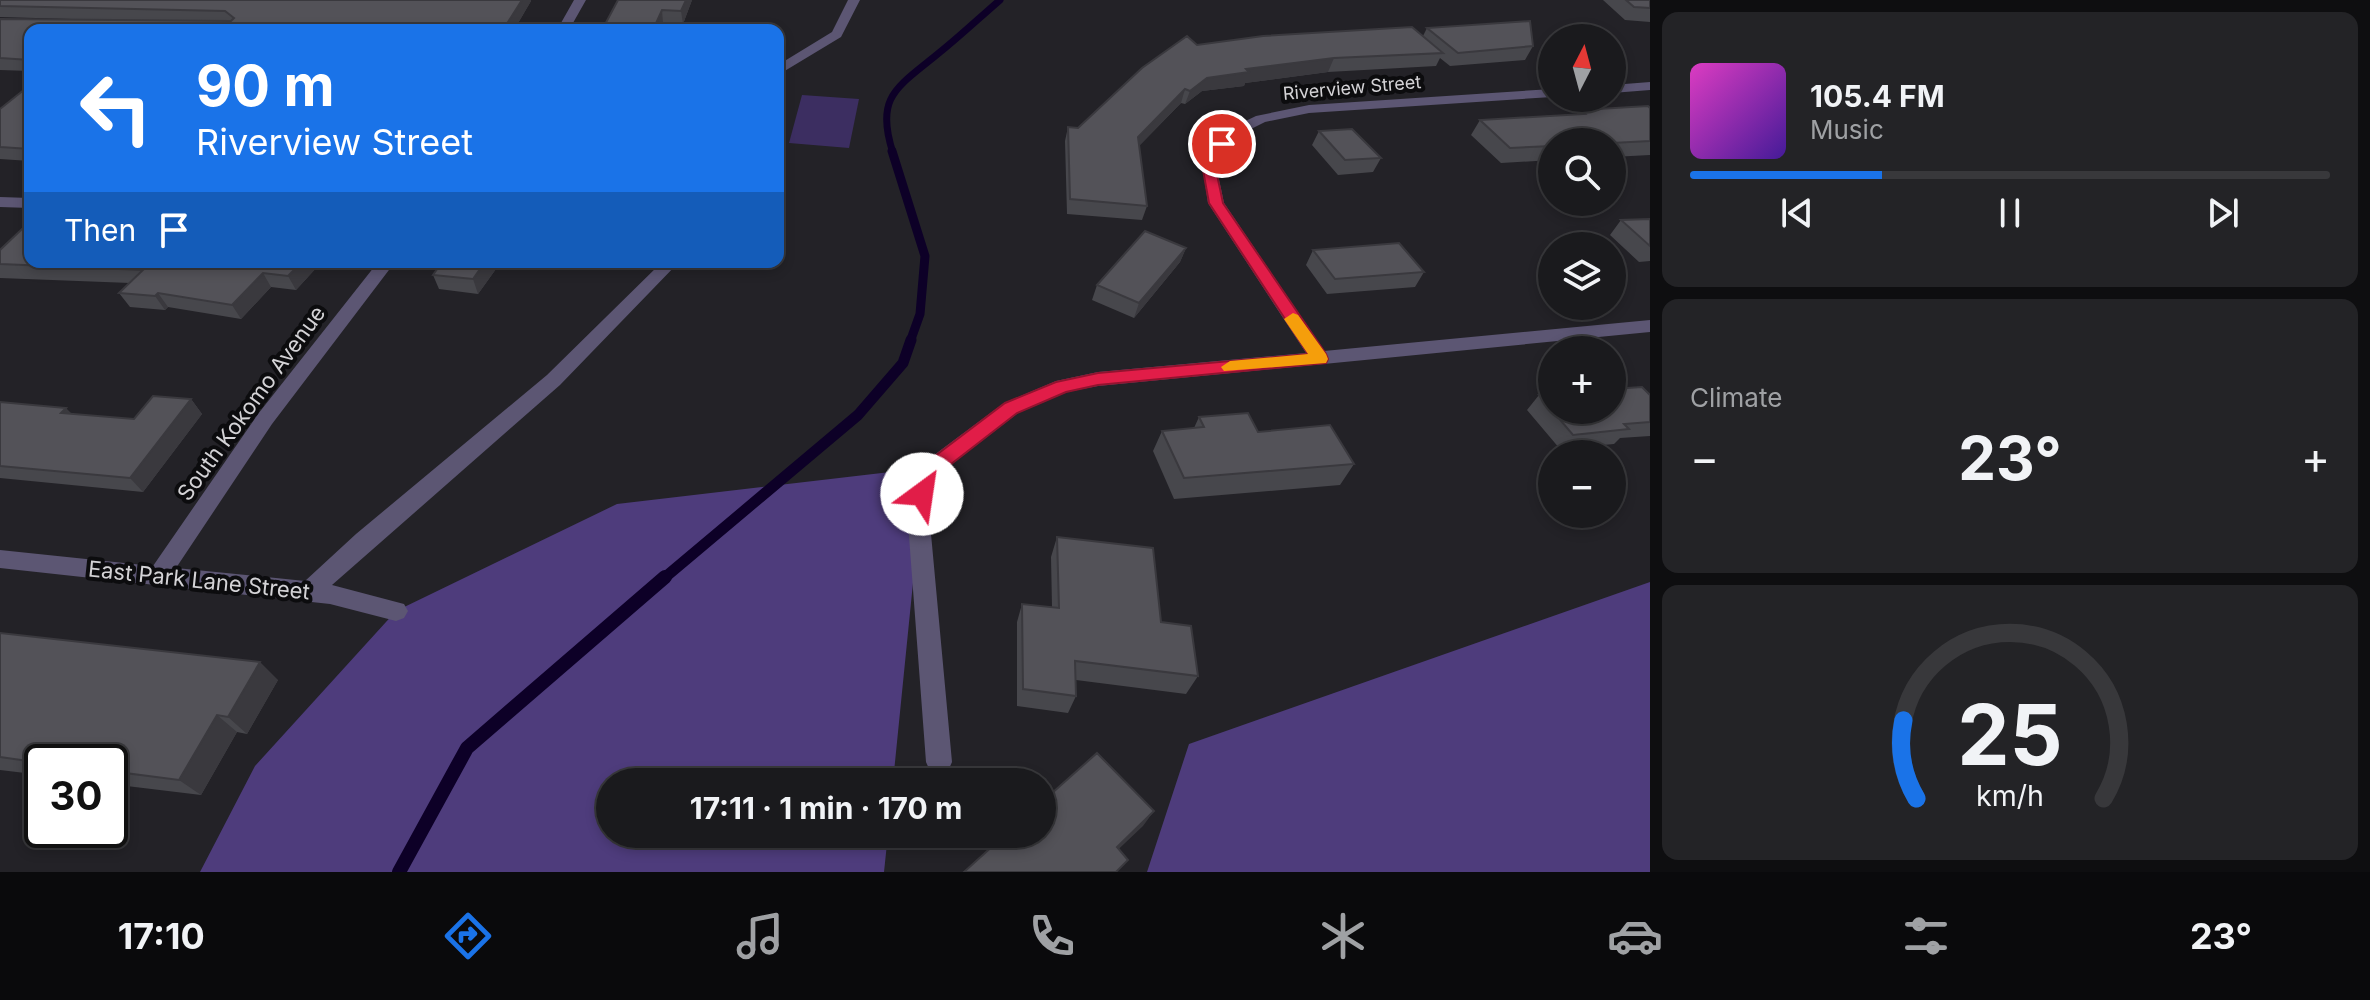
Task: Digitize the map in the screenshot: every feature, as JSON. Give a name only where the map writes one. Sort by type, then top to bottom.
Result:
[{"type":"street","points":[[566,24],[580,0]]},
{"type":"street","points":[[784,67],[837,34],[854,0]]},
{"type":"street","points":[[1626,88],[1650,86]]},
{"type":"street","name":"Riverview Street","points":[[1320,359],[1216,203],[1210,170],[1222,144],[1238,130],[1261,119],[1309,109],[1538,94]]},
{"type":"street","points":[[0,202],[24,203]]},
{"type":"street","name":"South Kokomo Avenue","points":[[158,576],[265,419],[382,268]]},
{"type":"street","points":[[309,592],[362,539],[536,396],[631,306],[666,268]]},
{"type":"street","points":[[939,762],[919,523],[922,494],[933,467],[1011,408],[1063,386],[1098,379],[1650,326]]},
{"type":"street","name":"East Park Lane Street","points":[[0,559],[309,592],[365,601],[396,611]]},
{"type":"shaded area","points":[[802,95],[859,99],[849,148],[789,143]]},
{"type":"shaded area","points":[[933,467],[919,523],[894,768],[596,768],[596,848],[887,848],[884,872],[200,872],[255,766],[396,611],[617,504]]},
{"type":"shaded area","points":[[1650,582],[1650,872],[1147,872],[1189,744]]},
{"type":"building","points":[[0,0],[522,0],[507,24],[24,24],[24,60],[0,58],[0,19],[231,21],[234,18],[225,11],[0,6]]},
{"type":"building","points":[[618,0],[686,0],[681,11],[662,10],[656,24],[605,24]]},
{"type":"building","points":[[1626,0],[1650,0],[1650,8],[1634,7]]},
{"type":"building","points":[[1530,21],[1533,46],[1458,53],[1427,28]]},
{"type":"building","points":[[1412,27],[1443,53],[1334,58],[1246,69],[1249,72],[1207,78],[1190,91],[1185,89],[1138,137],[1147,206],[1070,199],[1068,127],[1078,128],[1142,68],[1187,36],[1197,45],[1263,36]]},
{"type":"building","points":[[24,90],[24,149],[0,147],[0,109]]},
{"type":"building","points":[[1626,107],[1650,108],[1650,141],[1626,142],[1626,128],[1538,128],[1538,147],[1510,148],[1480,120],[1626,112]]},
{"type":"building","points":[[1352,129],[1381,158],[1345,160],[1319,131]]},
{"type":"building","points":[[1650,219],[1650,246],[1621,220]]},
{"type":"building","points":[[24,229],[24,265],[0,264],[0,250]]},
{"type":"building","points":[[1145,231],[1186,248],[1139,303],[1097,285]]},
{"type":"building","points":[[1399,243],[1424,272],[1335,279],[1313,250]]},
{"type":"building","points":[[95,268],[296,268],[288,276],[263,273],[232,305],[158,293],[155,296],[119,293],[143,270]]},
{"type":"building","points":[[438,268],[481,268],[473,279],[433,275]]},
{"type":"building","points":[[1642,387],[1650,395],[1650,422],[1626,424],[1626,388]]},
{"type":"building","points":[[153,396],[191,399],[130,478],[0,466],[0,402],[66,408],[61,413],[134,419]]},
{"type":"building","points":[[1248,413],[1258,432],[1330,425],[1354,464],[1184,478],[1162,431],[1204,427],[1199,417]]},
{"type":"building","points":[[1564,424],[1624,424],[1629,429],[1573,435]]},
{"type":"building","points":[[1057,537],[1153,548],[1161,622],[1191,626],[1198,676],[1075,661],[1076,696],[1023,689],[1022,604],[1059,608]]},
{"type":"building","points":[[0,633],[260,662],[228,717],[217,715],[179,780],[128,773],[128,744],[24,744],[24,760],[0,757]]},
{"type":"building","points":[[1097,753],[1154,811],[1117,847],[1128,860],[1116,872],[964,872],[991,848],[1056,848],[1056,790]]},
{"type":"waterway","points":[[893,153],[886,119],[892,96],[909,77],[1000,0]]},
{"type":"waterway","points":[[892,151],[925,256],[920,314],[910,342]]},
{"type":"waterway","points":[[663,579],[858,415],[903,363],[911,340]]},
{"type":"waterway","points":[[399,872],[467,748],[665,577]]},
{"type":"slow traffic","points":[[1230,367],[1320,359],[1293,319]]},
{"type":"route","points":[[922,494],[933,467],[1011,408],[1036,395],[1098,379],[1320,359],[1216,203],[1211,190],[1210,170],[1222,144]]}]
